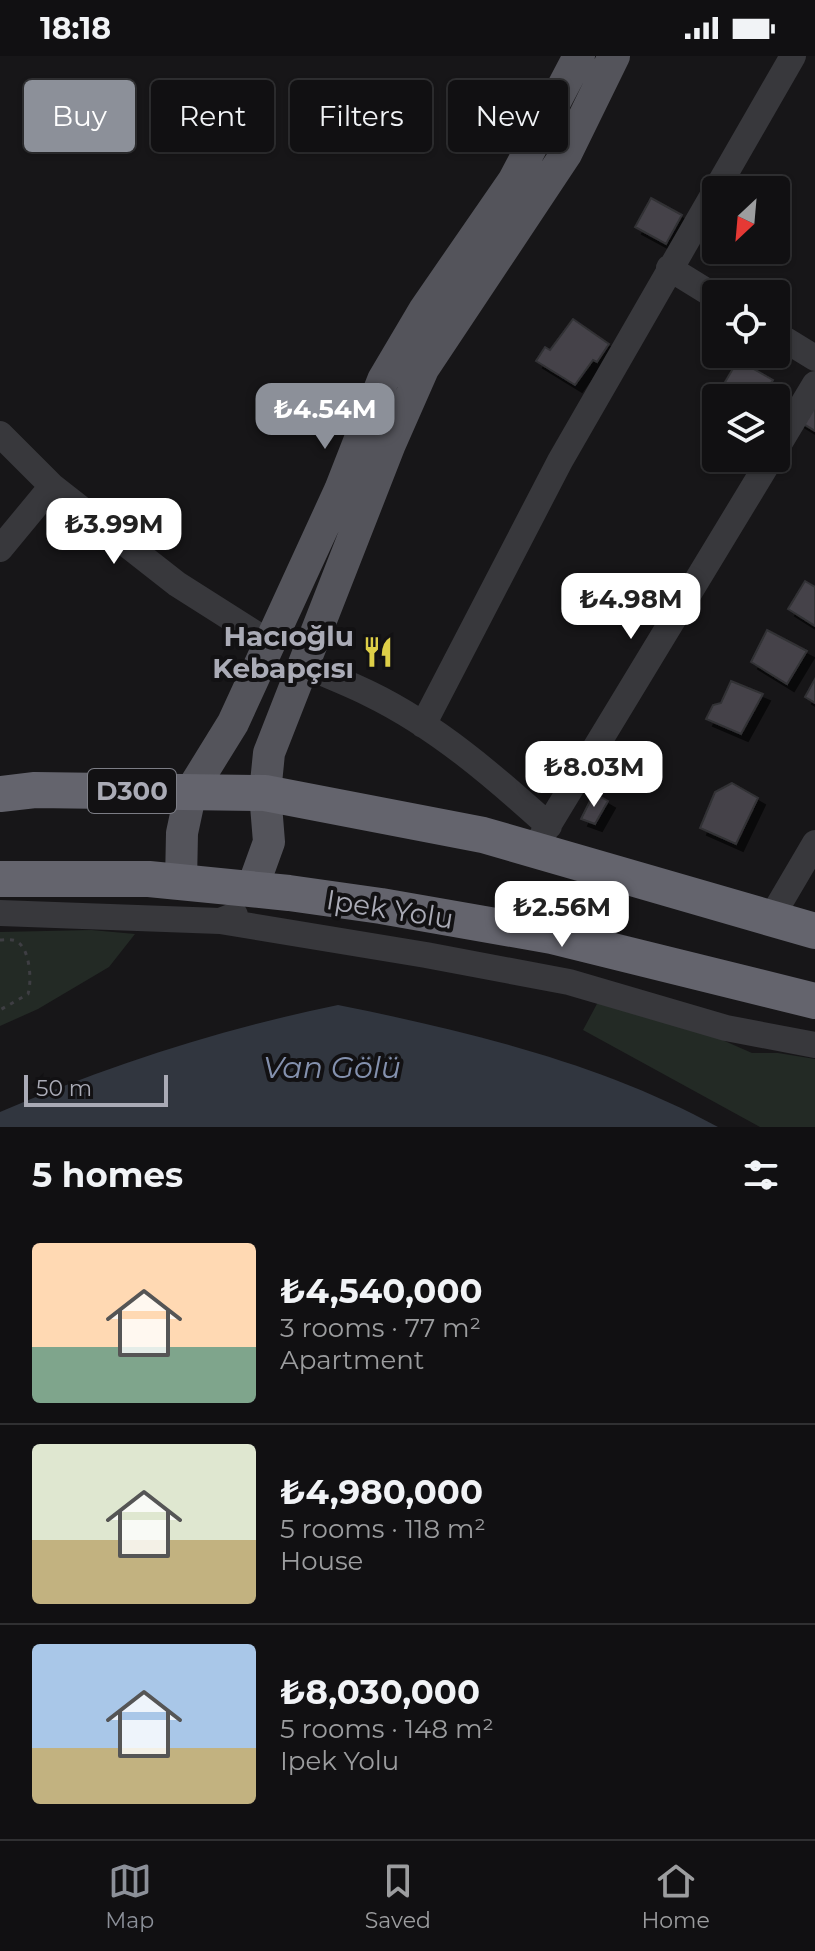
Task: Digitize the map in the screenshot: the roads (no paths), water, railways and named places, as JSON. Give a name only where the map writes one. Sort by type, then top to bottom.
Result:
[{"type":"highway","name":"D300","points":[[0,794],[35,790],[265,793],[483,835],[542,838],[815,931]]},
{"type":"highway","name":"Ipek Yolu","points":[[0,879],[165,880],[289,893],[537,933],[815,1001]]},
{"type":"main road","points":[[165,880],[182,833],[191,791],[233,723],[340,490],[383,380],[425,309],[514,180],[579,56]]},
{"type":"main road","points":[[252,889],[269,842],[265,793],[269,753],[390,444],[423,369],[566,154],[614,56]]},
{"type":"street","points":[[423,725],[560,461],[793,56]]},
{"type":"street","points":[[669,268],[702,288]]},
{"type":"street","points":[[790,343],[815,358]]},
{"type":"street","points":[[790,426],[815,384]]},
{"type":"street","points":[[0,434],[52,486],[177,584],[270,643]]},
{"type":"street","points":[[302,664],[372,694],[423,725],[499,782],[542,838],[763,472]]},
{"type":"street","points":[[0,549],[52,486]]},
{"type":"street","points":[[771,918],[815,843]]},
{"type":"street","points":[[220,921],[289,893]]},
{"type":"street","points":[[0,913],[220,921],[569,982],[726,1028],[815,1045]]},
{"type":"street","points":[[569,982],[595,947]]},
{"type":"water","name":"Van Gölü","points":[[338,1005],[484,1038],[580,1067],[673,1104],[718,1127],[0,1127],[0,1112],[83,1079],[209,1037]]},
{"type":"place","name":"Hacıoğlu Kebapçısı","points":[[378,652]]}]
